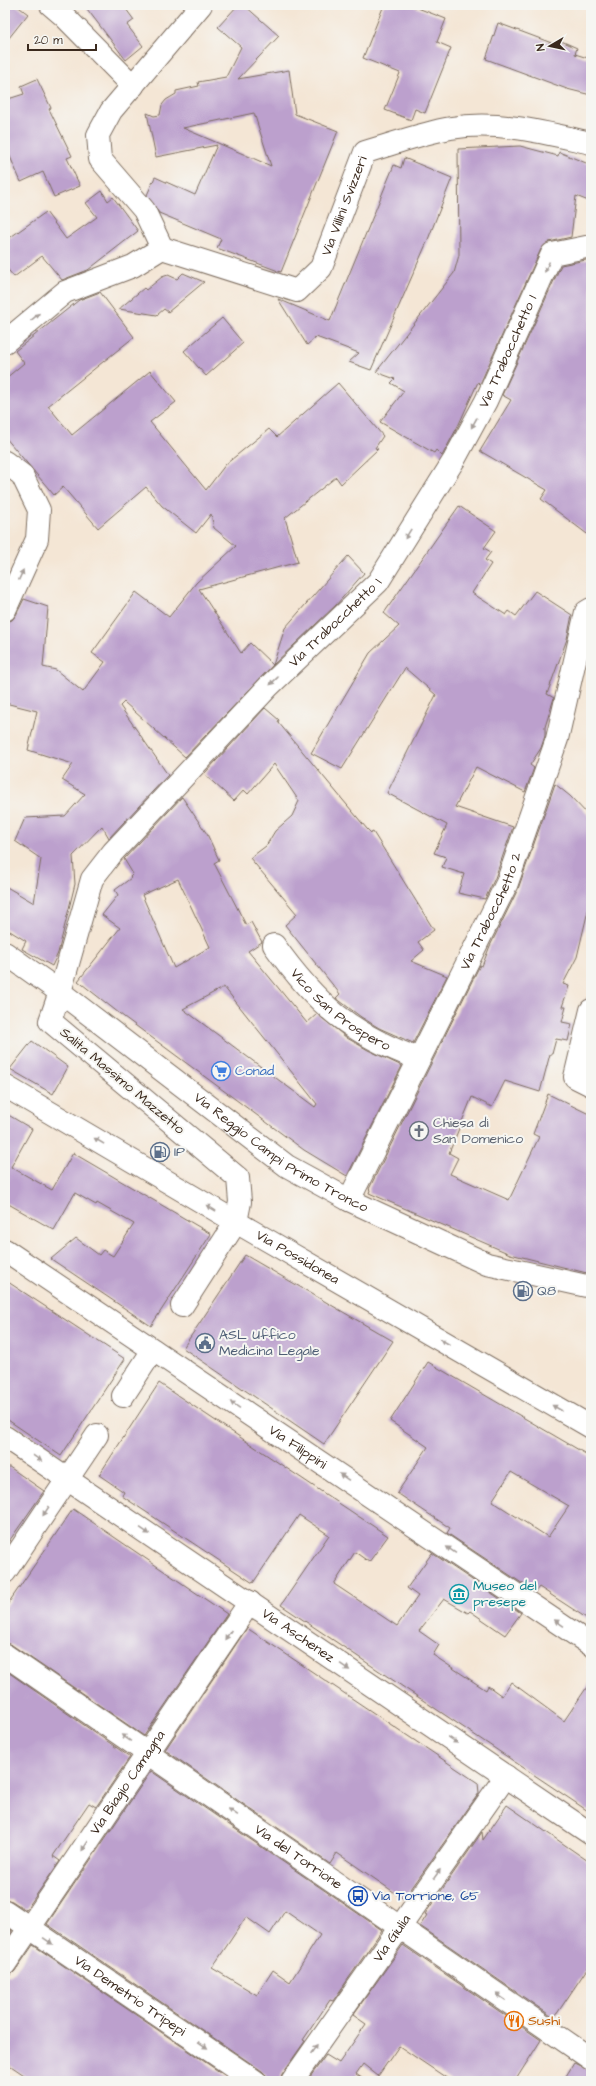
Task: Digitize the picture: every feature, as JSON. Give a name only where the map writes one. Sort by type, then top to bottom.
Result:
[{"type":"street","points":[[51,5],[65,17],[133,86]]},
{"type":"street","points":[[5,342],[65,292],[133,266],[162,248],[144,210],[100,159],[98,135],[111,111],[201,5]]},
{"type":"street","name":"Via Villini Svizzeri","points":[[162,248],[297,291],[321,268],[365,152],[451,128],[492,125],[548,133],[591,143]]},
{"type":"street","name":"Via Trabocchetto 1","points":[[60,992],[92,879],[113,852],[269,686],[378,582],[454,460],[486,401],[552,254],[591,246]]},
{"type":"street","points":[[5,462],[22,475],[39,510],[37,539],[5,610]]},
{"type":"street","name":"Via Trabocchetto 2","points":[[349,1200],[507,883],[557,739],[586,612],[591,609]]},
{"type":"street","name":"Vico San Prospero","points":[[274,945],[298,979],[324,1006],[355,1029],[393,1050],[419,1059]]},
{"type":"street","name":"Via Reggio Campi Primo Tronco","points":[[5,954],[60,992],[287,1166],[349,1200],[487,1264],[591,1287]]},
{"type":"street","name":"Salita Massimo Mazzetto","points":[[60,992],[50,1021],[238,1178],[240,1202],[236,1222]]},
{"type":"street","points":[[591,1010],[575,1077],[591,1085]]},
{"type":"street","name":"Via Possidonea","points":[[5,1086],[236,1222],[591,1427]]},
{"type":"street","points":[[182,1306],[236,1222]]},
{"type":"street","name":"Via Filippini","points":[[5,1250],[591,1645]]},
{"type":"street","points":[[123,1396],[153,1350]]},
{"type":"street","points":[[5,1572],[97,1435]]},
{"type":"street","name":"Via Aschenez","points":[[5,1436],[591,1834]]},
{"type":"street","name":"Via Biagio Camagna","points":[[5,1964],[250,1602]]},
{"type":"street","name":"Via del Torrione","points":[[5,1655],[591,2059]]},
{"type":"street","name":"Via Giulia","points":[[292,2081],[506,1776]]},
{"type":"street","name":"Via Demetrio Tripepi","points":[[5,1911],[255,2081]]},
{"type":"building","points":[[5,5],[16,5],[28,14],[5,43]]},
{"type":"building","points":[[84,5],[123,5],[134,20],[127,25],[143,46],[126,60]]},
{"type":"building","points":[[238,5],[244,5],[279,36],[238,79],[289,70],[295,114],[338,131],[281,272],[217,248],[221,239],[159,213],[147,195],[155,177],[195,195],[217,145],[156,157],[147,113],[154,116],[160,115],[162,105],[166,100],[176,94],[176,91],[199,86],[198,82],[226,77],[241,47],[218,27]],"holes":[[[254,113],[271,166],[183,128]]]},
{"type":"building","points":[[384,5],[410,5],[446,19],[437,42],[451,48],[425,113],[415,109],[411,120],[385,110],[400,73],[363,58]]},
{"type":"building","points":[[498,23],[557,45],[559,40],[577,48],[575,54],[591,59],[591,95],[567,89],[486,59]]},
{"type":"building","points":[[37,79],[51,108],[49,109],[72,156],[67,158],[80,186],[54,197],[43,172],[21,182],[5,145],[5,100],[24,94],[21,86]]},
{"type":"building","points":[[520,146],[558,156],[559,152],[591,165],[591,202],[576,196],[571,237],[549,242],[541,249],[480,384],[478,382],[459,424],[442,456],[436,450],[434,453],[380,422],[404,391],[391,383],[395,379],[376,372],[454,273],[459,255],[458,149]]},
{"type":"building","points":[[404,158],[452,178],[427,242],[371,370],[349,362],[359,353],[316,337],[307,345],[278,299],[330,321],[394,165],[401,168]]},
{"type":"building","points":[[102,191],[108,201],[113,197],[138,231],[88,270],[62,280],[42,256],[14,277],[5,266],[5,241],[46,212],[66,239],[97,217],[86,203]]},
{"type":"building","points":[[591,259],[591,537],[541,499],[547,490],[480,451],[511,400],[502,395],[561,265]]},
{"type":"building","points":[[183,273],[204,282],[168,312],[164,309],[157,315],[119,309],[144,288],[146,290],[162,277],[168,275],[177,279]]},
{"type":"building","points":[[100,292],[134,337],[48,406],[72,435],[150,371],[176,402],[150,422],[206,490],[226,464],[269,429],[277,437],[338,383],[383,436],[375,448],[378,449],[341,484],[336,477],[285,518],[298,562],[199,589],[241,653],[250,643],[273,665],[185,757],[124,702],[120,706],[168,775],[109,838],[102,826],[73,856],[75,884],[58,953],[52,966],[22,949],[26,941],[5,928],[5,886],[34,903],[41,859],[15,841],[25,818],[65,816],[85,794],[62,780],[73,764],[28,750],[37,711],[5,703],[5,622],[12,620],[24,599],[48,607],[43,667],[56,670],[83,692],[105,662],[92,653],[136,592],[169,617],[196,583],[236,546],[214,528],[211,514],[196,533],[162,506],[146,487],[98,528],[63,487],[54,495],[5,437],[5,379],[24,363],[15,351],[79,300]]},
{"type":"building","points":[[222,318],[243,343],[206,376],[184,351]]},
{"type":"building","points":[[459,506],[496,531],[484,548],[491,552],[485,560],[491,564],[472,593],[506,615],[509,611],[516,616],[535,591],[572,615],[567,639],[547,694],[554,698],[545,727],[545,736],[541,748],[530,765],[534,768],[525,792],[476,767],[455,807],[513,827],[495,878],[485,899],[458,893],[464,874],[442,867],[446,857],[434,853],[447,825],[387,793],[436,695],[405,668],[342,769],[311,753],[370,653],[399,626],[384,613]]},
{"type":"building","points":[[348,556],[364,573],[336,605],[273,665],[285,628]]},
{"type":"building","points":[[265,708],[279,720],[278,722],[367,829],[371,833],[373,832],[434,930],[418,942],[424,950],[411,961],[447,976],[413,1043],[379,1028],[361,1017],[336,998],[340,994],[285,925],[297,914],[250,858],[266,846],[275,831],[292,816],[299,801],[274,764],[248,794],[244,790],[234,801],[204,774]]},
{"type":"building","points":[[555,784],[570,796],[591,818],[591,898],[577,957],[563,984],[569,986],[562,1007],[566,1007],[562,1022],[572,1024],[568,1041],[556,1039],[552,1054],[550,1054],[540,1092],[505,1081],[492,1107],[472,1097],[449,1153],[458,1158],[450,1174],[509,1200],[539,1137],[533,1134],[548,1094],[591,1115],[591,1274],[510,1254],[369,1193],[369,1189],[480,965],[482,966],[490,946],[518,889]]},
{"type":"building","points":[[182,797],[207,834],[219,860],[214,863],[246,925],[251,922],[262,942],[248,951],[307,1023],[317,1014],[347,1038],[402,1066],[347,1176],[304,1150],[124,1017],[78,981],[120,928],[102,915],[118,895],[115,890],[131,878],[130,877],[133,874],[124,859]],"holes":[[[178,879],[210,947],[174,968],[142,895]],[[224,987],[317,1104],[315,1107],[183,1009]]]},
{"type":"building","points":[[32,1041],[68,1067],[53,1094],[10,1069]]},
{"type":"building","points":[[5,1113],[32,1129],[11,1167],[52,1190],[73,1153],[211,1234],[151,1326],[51,1259],[76,1238],[99,1255],[103,1250],[113,1256],[134,1224],[97,1203],[96,1205],[75,1193],[54,1230],[5,1202]]},
{"type":"building","points":[[245,1255],[393,1341],[324,1444],[183,1348]]},
{"type":"building","points":[[5,1280],[125,1359],[61,1456],[5,1418]]},
{"type":"building","points":[[428,1362],[591,1457],[591,1621],[539,1587],[535,1592],[447,1533],[450,1528],[397,1493],[428,1447],[390,1421]],"holes":[[[511,1472],[569,1506],[548,1537],[492,1501]]]},
{"type":"building","points":[[159,1383],[388,1536],[369,1562],[355,1552],[334,1584],[397,1626],[418,1596],[407,1588],[432,1553],[521,1613],[505,1635],[470,1611],[468,1613],[444,1599],[419,1631],[439,1645],[433,1655],[486,1690],[488,1686],[502,1696],[511,1682],[564,1721],[591,1681],[591,1813],[281,1605],[329,1535],[299,1515],[253,1583],[122,1496],[124,1492],[99,1475]]},
{"type":"building","points":[[5,1464],[44,1491],[5,1547]]},
{"type":"building","points":[[73,1509],[227,1614],[144,1736],[12,1645],[5,1643],[5,1608]]},
{"type":"building","points":[[247,1628],[478,1783],[479,1793],[404,1899],[337,1853],[330,1864],[165,1750]]},
{"type":"building","points":[[5,1670],[130,1757],[96,1807],[89,1803],[53,1856],[60,1861],[26,1910],[12,1901],[5,1899]]},
{"type":"building","points":[[151,1771],[382,1930],[333,2001],[330,2000],[303,2040],[305,2041],[282,2074],[280,2081],[267,2081],[266,2075],[262,2071],[47,1924]],"holes":[[[285,1911],[320,1935],[290,1982],[273,1970],[257,1995],[212,1968],[246,1917],[270,1934]]]},
{"type":"building","points":[[507,1805],[591,1863],[591,1963],[554,2018],[420,1926],[427,1915],[425,1914],[482,1832],[483,1840]]},
{"type":"building","points":[[5,1926],[12,1931],[5,1942]]},
{"type":"building","points":[[33,1945],[233,2081],[33,2081],[5,2062],[5,1976],[11,1975],[15,1971]]},
{"type":"building","points":[[403,1945],[541,2040],[515,2081],[451,2081],[399,2046],[378,2076],[363,2064],[356,2074],[366,2081],[307,2081],[326,2055],[339,2063],[366,2024],[353,2015]]},
{"type":"building","points":[[574,2063],[591,2071],[591,2081],[563,2081]]},
{"type":"place","name":"Conad","points":[[221,1071]]},
{"type":"place","name":"Chiesa di San Domenico","points":[[419,1131]]},
{"type":"place","name":"IP","points":[[160,1152]]},
{"type":"place","name":"Q8","points":[[523,1291]]},
{"type":"place","name":"ASL Uffico Medicina Legale","points":[[205,1343]]},
{"type":"place","name":"Museo del presepe","points":[[459,1594]]},
{"type":"place","name":"Via Torrione, 65","points":[[358,1896]]},
{"type":"place","name":"Sushi","points":[[514,2021]]}]
